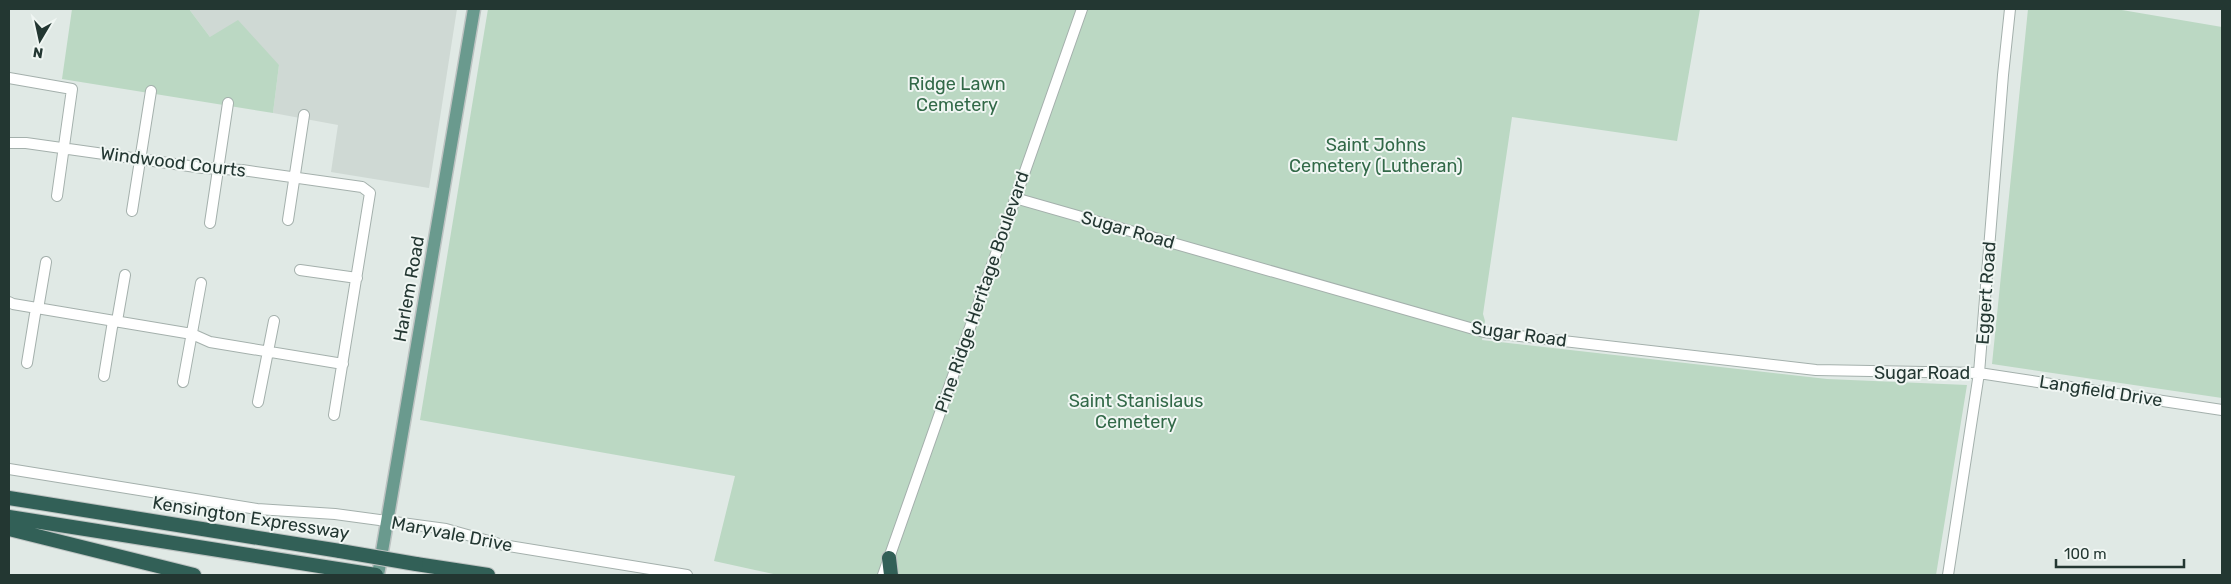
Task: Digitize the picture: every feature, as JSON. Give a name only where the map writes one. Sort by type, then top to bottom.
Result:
[{"type":"highway","name":"Kensington Expressway","points":[[9,498],[488,575]]},
{"type":"highway","name":"Kensington Expressway","points":[[9,517],[377,575]]},
{"type":"highway","points":[[9,529],[194,575]]},
{"type":"highway","points":[[889,558],[892,575]]},
{"type":"main road","name":"Harlem Road","points":[[377,575],[474,9]]},
{"type":"street","name":"Pine Ridge Heritage Boulevard","points":[[884,575],[1082,9]]},
{"type":"street","name":"Eggert Road","points":[[1948,575],[1979,373],[2010,9]]},
{"type":"street","points":[[9,78],[72,89],[57,196]]},
{"type":"street","points":[[132,211],[151,91]]},
{"type":"street","points":[[210,223],[228,103]]},
{"type":"street","points":[[288,220],[304,115]]},
{"type":"street","name":"Windwood Courts","points":[[9,144],[26,143],[203,168],[218,167],[294,176],[362,188],[370,192],[357,278]]},
{"type":"street","name":"Sugar Road","points":[[1015,198],[1484,332],[1816,370],[1979,373]]},
{"type":"street","points":[[27,363],[46,262]]},
{"type":"street","points":[[300,270],[357,278],[334,415]]},
{"type":"street","points":[[104,376],[124,275]]},
{"type":"street","points":[[184,382],[201,283]]},
{"type":"street","points":[[9,302],[192,334],[210,342],[343,364]]},
{"type":"street","points":[[258,402],[274,321]]},
{"type":"street","name":"Langfield Drive","points":[[1979,373],[2222,410]]},
{"type":"street","name":"Maryvale Drive","points":[[9,469],[257,509],[335,514],[446,529],[511,546],[687,575]]},
{"type":"shaded area","points":[[189,9],[457,9],[429,188],[331,172],[338,125],[273,113],[279,65],[210,37]]},
{"type":"green space","points":[[72,9],[189,9],[210,37],[238,20],[279,65],[273,113],[62,79]]},
{"type":"green space","points":[[488,9],[1700,9],[1677,141],[1512,117],[1483,314],[1485,321],[1482,340],[1827,379],[1967,385],[1936,575],[778,575],[714,561],[735,476],[420,420]]},
{"type":"green space","points":[[2028,9],[2116,9],[2222,27],[2222,398],[1992,364]]},
{"type":"park label","name":"Ridge Lawn Cemetery","points":[[957,94]]},
{"type":"park label","name":"Saint Johns Cemetery (Lutheran)","points":[[1376,155]]},
{"type":"park label","name":"Saint Stanislaus Cemetery","points":[[1136,411]]}]
